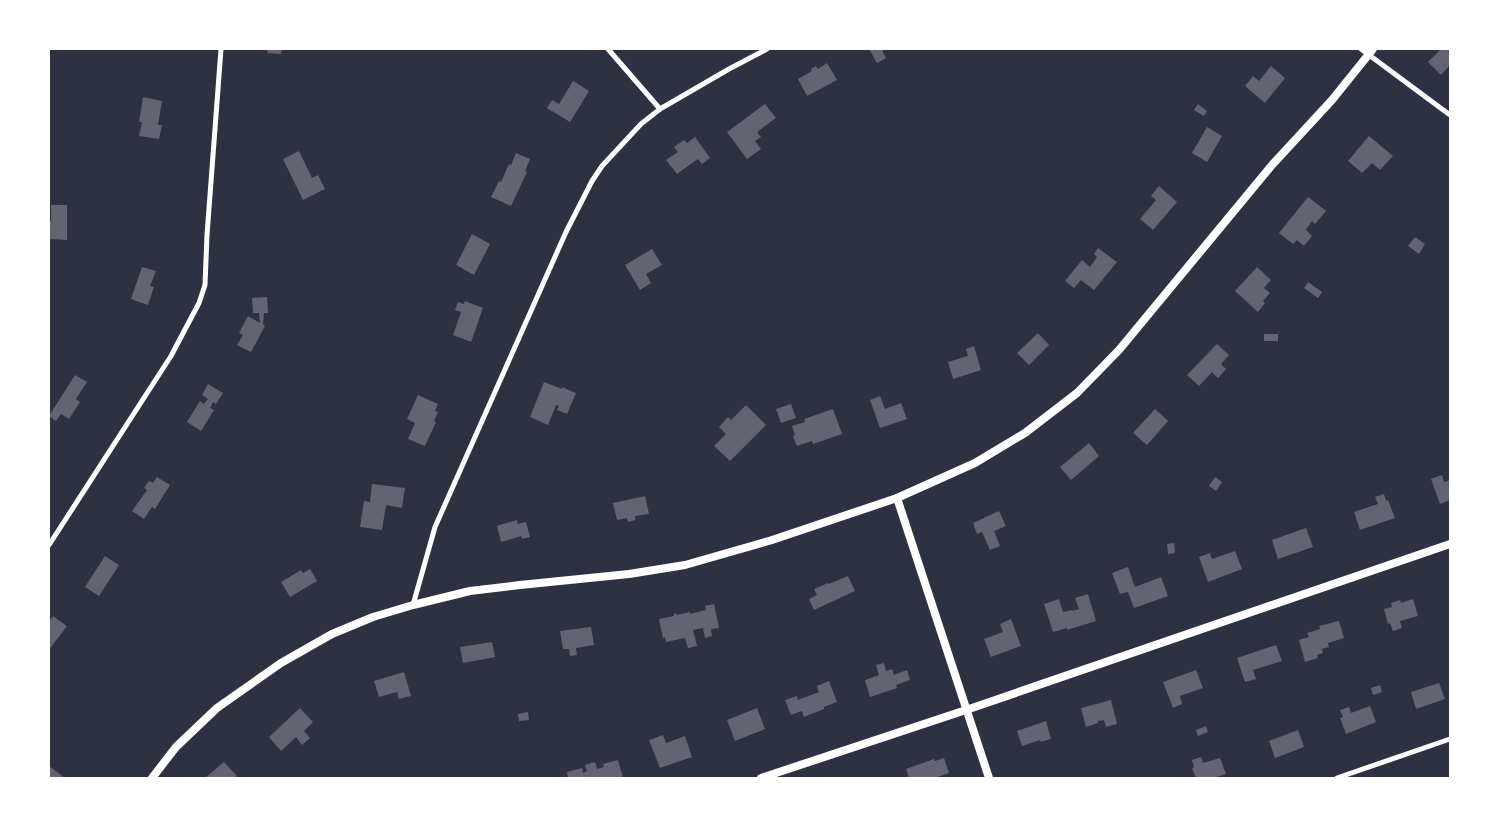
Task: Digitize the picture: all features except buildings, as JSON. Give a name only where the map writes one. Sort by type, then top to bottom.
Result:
[{"type":"street","points":[[49,545],[172,356],[200,304],[205,286],[221,49]]},
{"type":"street","points":[[608,49],[660,109]]},
{"type":"street","points":[[413,605],[435,527],[566,232],[587,190],[602,166],[641,124],[660,109],[768,49]]},
{"type":"street","points":[[152,778],[176,747],[217,708],[281,663],[332,634],[373,617],[470,591],[629,574],[685,565],[781,537],[897,498],[975,463],[1025,433],[1077,393],[1119,350],[1272,165],[1332,100],[1368,50],[1450,115]]},
{"type":"street","points":[[897,498],[989,778]]},
{"type":"street","points":[[760,778],[966,710],[1450,544]]},
{"type":"street","points":[[1337,778],[1450,739]]}]
